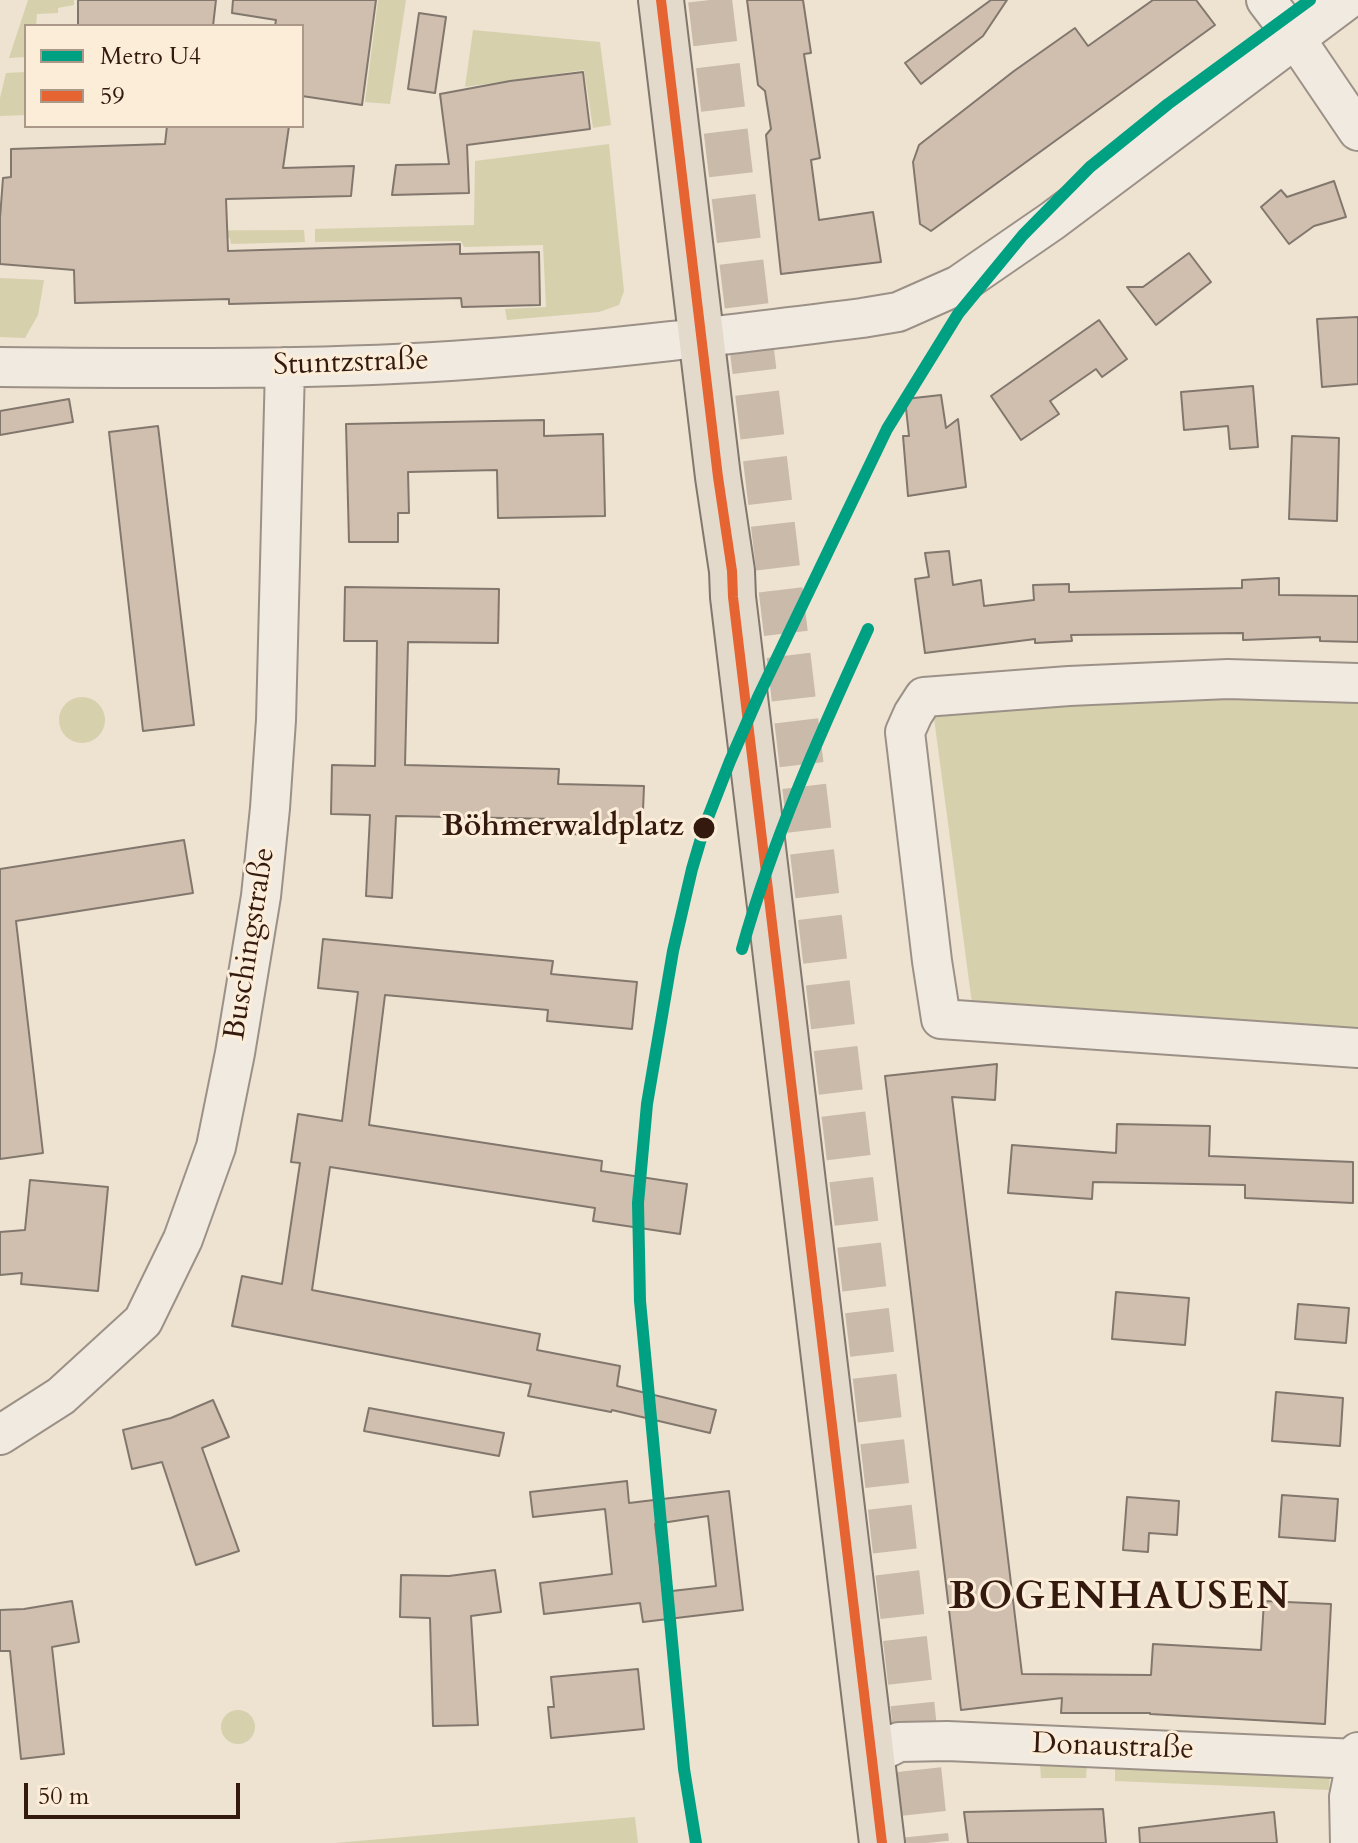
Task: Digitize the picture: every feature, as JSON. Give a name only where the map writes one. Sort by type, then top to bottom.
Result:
[{"type":"main road","points":[[661,0],[732,571],[734,613],[882,1843]]},
{"type":"street","points":[[1266,0],[1358,131]]},
{"type":"street","name":"Stuntzstraße","points":[[0,367],[285,367],[475,360],[628,347],[898,312],[959,285],[1052,221],[1347,0]]},
{"type":"street","name":"Buschingstraße","points":[[0,1435],[61,1396],[143,1321],[183,1239],[216,1147],[261,896],[270,808],[276,720],[285,367]]},
{"type":"street","points":[[1358,683],[1228,679],[1069,686],[924,697],[905,732],[941,1019],[1358,1048]]},
{"type":"street","name":"Donaustraße","points":[[871,1756],[899,1742],[947,1741],[1357,1756]]},
{"type":"street","points":[[1350,1843],[1349,1797],[1357,1756]]},
{"type":"shaded area","points":[[28,0],[74,0],[74,5],[58,8],[58,13],[37,14],[36,24],[24,24],[24,57],[9,58]]},
{"type":"shaded area","points":[[378,0],[406,0],[390,104],[365,102]]},
{"type":"shaded area","points":[[473,30],[600,42],[611,125],[593,128],[584,70],[465,87]]},
{"type":"shaded area","points":[[24,72],[24,115],[0,116],[0,98],[6,73]]},
{"type":"shaded area","points":[[609,144],[624,291],[619,305],[599,312],[507,320],[505,309],[546,307],[543,245],[464,247],[461,241],[315,242],[315,229],[474,225],[475,161]]},
{"type":"shaded area","points":[[304,230],[305,242],[231,244],[230,238],[75,246],[89,231]]},
{"type":"shaded area","points":[[0,278],[44,280],[38,315],[25,338],[0,337]]},
{"type":"shaded area","points":[[1358,692],[1358,1039],[973,1011],[932,703]]},
{"type":"shaded area","points":[[82,697],[98,704],[105,720],[98,736],[82,743],[66,736],[59,720],[66,704]]},
{"type":"shaded area","points":[[238,1710],[250,1715],[255,1727],[250,1739],[238,1744],[226,1739],[221,1727],[226,1715]]},
{"type":"shaded area","points":[[1040,1764],[1087,1765],[1086,1778],[1041,1778]]},
{"type":"shaded area","points":[[1115,1766],[1330,1770],[1329,1790],[1115,1781]]},
{"type":"shaded area","points":[[635,1817],[638,1843],[335,1843]]},
{"type":"building","points":[[78,0],[216,0],[213,24],[78,24]]},
{"type":"building","points":[[233,0],[376,0],[362,105],[304,96],[304,24],[275,24],[276,20],[232,13]]},
{"type":"building","points":[[747,0],[803,0],[811,53],[804,54],[820,158],[811,160],[819,220],[873,212],[881,262],[781,274],[766,135],[771,129],[765,91],[758,85]]},
{"type":"building","points":[[991,0],[1007,0],[983,36],[921,84],[905,63]]},
{"type":"building","points":[[1153,0],[1196,0],[1215,25],[931,231],[920,224],[913,162],[919,145],[1075,28],[1088,46]]},
{"type":"building","points":[[419,13],[446,17],[435,93],[408,89]]},
{"type":"building","points":[[583,72],[590,129],[467,145],[469,193],[392,195],[396,165],[449,164],[440,94]]},
{"type":"building","points":[[167,128],[289,128],[283,168],[354,166],[351,196],[226,199],[228,251],[460,244],[460,254],[539,252],[540,305],[462,307],[461,298],[229,304],[229,299],[75,303],[74,270],[0,264],[3,178],[11,177],[11,149],[165,144]]},
{"type":"building","points":[[1334,181],[1346,217],[1314,226],[1289,244],[1261,207],[1281,190],[1287,197]]},
{"type":"building","points":[[1189,253],[1211,282],[1156,325],[1127,287],[1143,287]]},
{"type":"building","points":[[1358,317],[1358,384],[1322,387],[1317,319]]},
{"type":"building","points":[[1099,320],[1127,359],[1102,377],[1096,369],[1050,401],[1059,414],[1021,440],[991,396]]},
{"type":"building","points":[[1253,386],[1258,447],[1230,449],[1228,426],[1184,430],[1181,392]]},
{"type":"building","points":[[941,395],[946,428],[958,419],[966,487],[908,496],[903,436],[909,436],[905,399]]},
{"type":"building","points":[[69,399],[73,422],[0,435],[0,411]]},
{"type":"building","points":[[544,420],[544,436],[603,434],[605,516],[498,518],[497,470],[408,472],[409,513],[398,513],[398,542],[349,542],[346,424]]},
{"type":"building","points":[[158,426],[194,725],[143,731],[109,432]]},
{"type":"building","points":[[1292,436],[1339,438],[1337,521],[1289,519]]},
{"type":"building","points":[[949,551],[953,585],[981,580],[984,606],[1034,600],[1033,585],[1069,584],[1069,592],[1242,588],[1242,580],[1279,578],[1279,595],[1358,596],[1358,642],[1320,641],[1320,637],[1243,640],[1243,633],[1071,635],[1072,641],[1035,643],[1035,639],[925,653],[915,579],[929,577],[925,553]]},
{"type":"building","points":[[345,587],[499,589],[498,643],[408,642],[405,765],[559,769],[558,784],[644,786],[642,835],[557,834],[558,819],[396,816],[392,898],[366,896],[370,815],[331,814],[332,765],[375,766],[377,641],[344,641]]},
{"type":"building","points":[[184,840],[193,893],[16,921],[43,1153],[0,1159],[0,869]]},
{"type":"building","points":[[323,939],[553,961],[551,974],[637,982],[632,1029],[547,1021],[548,1010],[385,995],[369,1125],[602,1161],[601,1171],[687,1184],[680,1234],[593,1221],[595,1208],[330,1167],[312,1290],[540,1334],[537,1350],[620,1366],[617,1386],[716,1410],[710,1433],[612,1410],[528,1396],[531,1384],[232,1326],[242,1276],[282,1284],[300,1163],[291,1162],[298,1114],[342,1121],[358,992],[318,988]]},
{"type":"building","points":[[997,1064],[995,1100],[952,1097],[1022,1674],[1151,1675],[1153,1644],[1261,1650],[1264,1601],[1331,1604],[1325,1724],[1150,1713],[1061,1713],[1062,1698],[961,1710],[885,1076]]},
{"type":"building","points":[[1117,1124],[1210,1126],[1209,1156],[1353,1162],[1353,1203],[1245,1198],[1245,1185],[1093,1182],[1092,1199],[1008,1193],[1012,1145],[1116,1153]]},
{"type":"building","points":[[30,1180],[108,1187],[98,1291],[21,1284],[22,1273],[0,1275],[0,1232],[25,1230]]},
{"type":"building","points":[[1116,1292],[1189,1298],[1185,1345],[1112,1339]]},
{"type":"building","points":[[1298,1304],[1349,1308],[1346,1343],[1295,1339]]},
{"type":"building","points":[[1276,1392],[1343,1398],[1340,1446],[1272,1441]]},
{"type":"building","points":[[213,1400],[229,1437],[202,1448],[239,1551],[196,1565],[162,1462],[132,1469],[123,1430],[171,1418]]},
{"type":"building","points":[[369,1408],[504,1433],[499,1456],[364,1431]]},
{"type":"building","points":[[627,1481],[629,1503],[729,1491],[743,1610],[643,1622],[640,1603],[544,1614],[540,1583],[612,1574],[605,1509],[533,1517],[530,1492]],"holes":[[[708,1516],[716,1586],[663,1592],[655,1524]]]},
{"type":"building","points":[[1282,1495],[1338,1499],[1335,1541],[1279,1537]]},
{"type":"building","points":[[1127,1497],[1179,1501],[1177,1535],[1149,1533],[1148,1552],[1123,1550]]},
{"type":"building","points":[[495,1570],[501,1612],[471,1616],[478,1725],[433,1726],[430,1618],[400,1617],[401,1575],[449,1576]]},
{"type":"building","points":[[72,1601],[79,1642],[52,1647],[64,1754],[21,1759],[10,1651],[0,1651],[0,1610]]},
{"type":"building","points":[[638,1669],[644,1729],[551,1738],[548,1707],[554,1707],[551,1677]]},
{"type":"building","points":[[1103,1809],[1106,1843],[968,1843],[964,1812]]},
{"type":"building","points":[[1274,1812],[1277,1843],[1140,1843],[1139,1828]]},
{"type":"tunnel","points":[[710,0],[870,1336],[927,1843]]},
{"type":"metro line","name":"U4","points":[[696,1843],[684,1769],[640,1301],[638,1203],[647,1104],[673,951],[705,825],[759,695],[887,429],[958,314],[1023,235],[1090,167],[1168,104],[1310,0]]},
{"type":"metro line","name":"U4","points":[[742,949],[783,827],[868,629]]},
{"type":"transit line","name":"59","points":[[661,0],[732,571],[882,1843]]},
{"type":"place","name":"Böhmerwaldplatz","points":[[704,828]]},
{"type":"district","name":"BOGENHAUSEN","points":[[1120,1599]]}]
